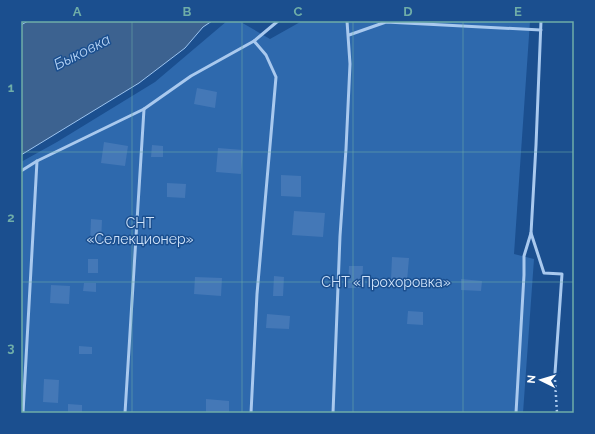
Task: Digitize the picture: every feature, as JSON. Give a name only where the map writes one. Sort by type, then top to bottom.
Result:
[{"type":"lane","points":[[21,171],[37,161],[144,109],[191,76],[254,41],[278,21]]},
{"type":"lane","points":[[333,413],[340,236],[350,64],[347,21]]},
{"type":"lane","points":[[516,413],[524,256],[531,234],[541,21]]},
{"type":"lane","points":[[349,35],[386,22],[541,30]]},
{"type":"lane","points":[[251,413],[257,294],[276,77],[266,55],[254,41]]},
{"type":"lane","points":[[124,413],[144,109]]},
{"type":"lane","points":[[23,413],[37,161]]},
{"type":"lane","points":[[531,234],[544,273],[562,274],[555,373]]},
{"type":"path","points":[[555,373],[557,413]]},
{"type":"green space","points":[[227,21],[239,21],[270,39],[302,21],[530,21],[514,254],[534,259],[523,413],[21,413],[21,162],[57,142],[155,82]]},
{"type":"water","name":"Быковка","points":[[28,21],[212,21],[203,27],[185,48],[139,83],[21,155],[21,25]]},
{"type":"building","points":[[197,88],[217,92],[215,108],[194,104]]},
{"type":"building","points":[[104,142],[128,146],[125,166],[101,163]]},
{"type":"building","points":[[152,145],[163,146],[163,157],[151,157]]},
{"type":"building","points":[[218,148],[243,150],[241,174],[216,172]]},
{"type":"building","points":[[281,175],[301,176],[301,197],[281,196]]},
{"type":"building","points":[[167,183],[186,184],[185,198],[167,197]]},
{"type":"building","points":[[294,211],[325,213],[323,237],[292,235]]},
{"type":"building","points":[[91,219],[102,220],[101,243],[90,243]]},
{"type":"building","points":[[392,257],[409,258],[407,281],[391,280]]},
{"type":"building","points":[[88,259],[98,259],[98,273],[88,273]]},
{"type":"building","points":[[349,266],[363,266],[362,288],[348,288]]},
{"type":"building","points":[[274,276],[284,277],[283,296],[273,296]]},
{"type":"building","points":[[195,277],[222,278],[221,296],[194,294]]},
{"type":"building","points":[[461,279],[482,281],[481,291],[461,290]]},
{"type":"building","points":[[84,283],[96,283],[96,292],[83,291]]},
{"type":"building","points":[[51,285],[70,286],[69,304],[50,303]]},
{"type":"building","points":[[408,311],[423,312],[423,325],[407,324]]},
{"type":"building","points":[[267,314],[290,316],[289,329],[266,328]]},
{"type":"building","points":[[79,346],[92,347],[92,354],[79,354]]},
{"type":"building","points":[[44,379],[59,380],[58,403],[43,402]]},
{"type":"building","points":[[206,399],[229,401],[229,413],[206,413]]},
{"type":"building","points":[[68,404],[82,405],[82,413],[68,413]]},
{"type":"park label","name":"СНТ «Селекционер»","points":[[140,232]]},
{"type":"park label","name":"СНТ «Прохоровка»","points":[[386,282]]}]
